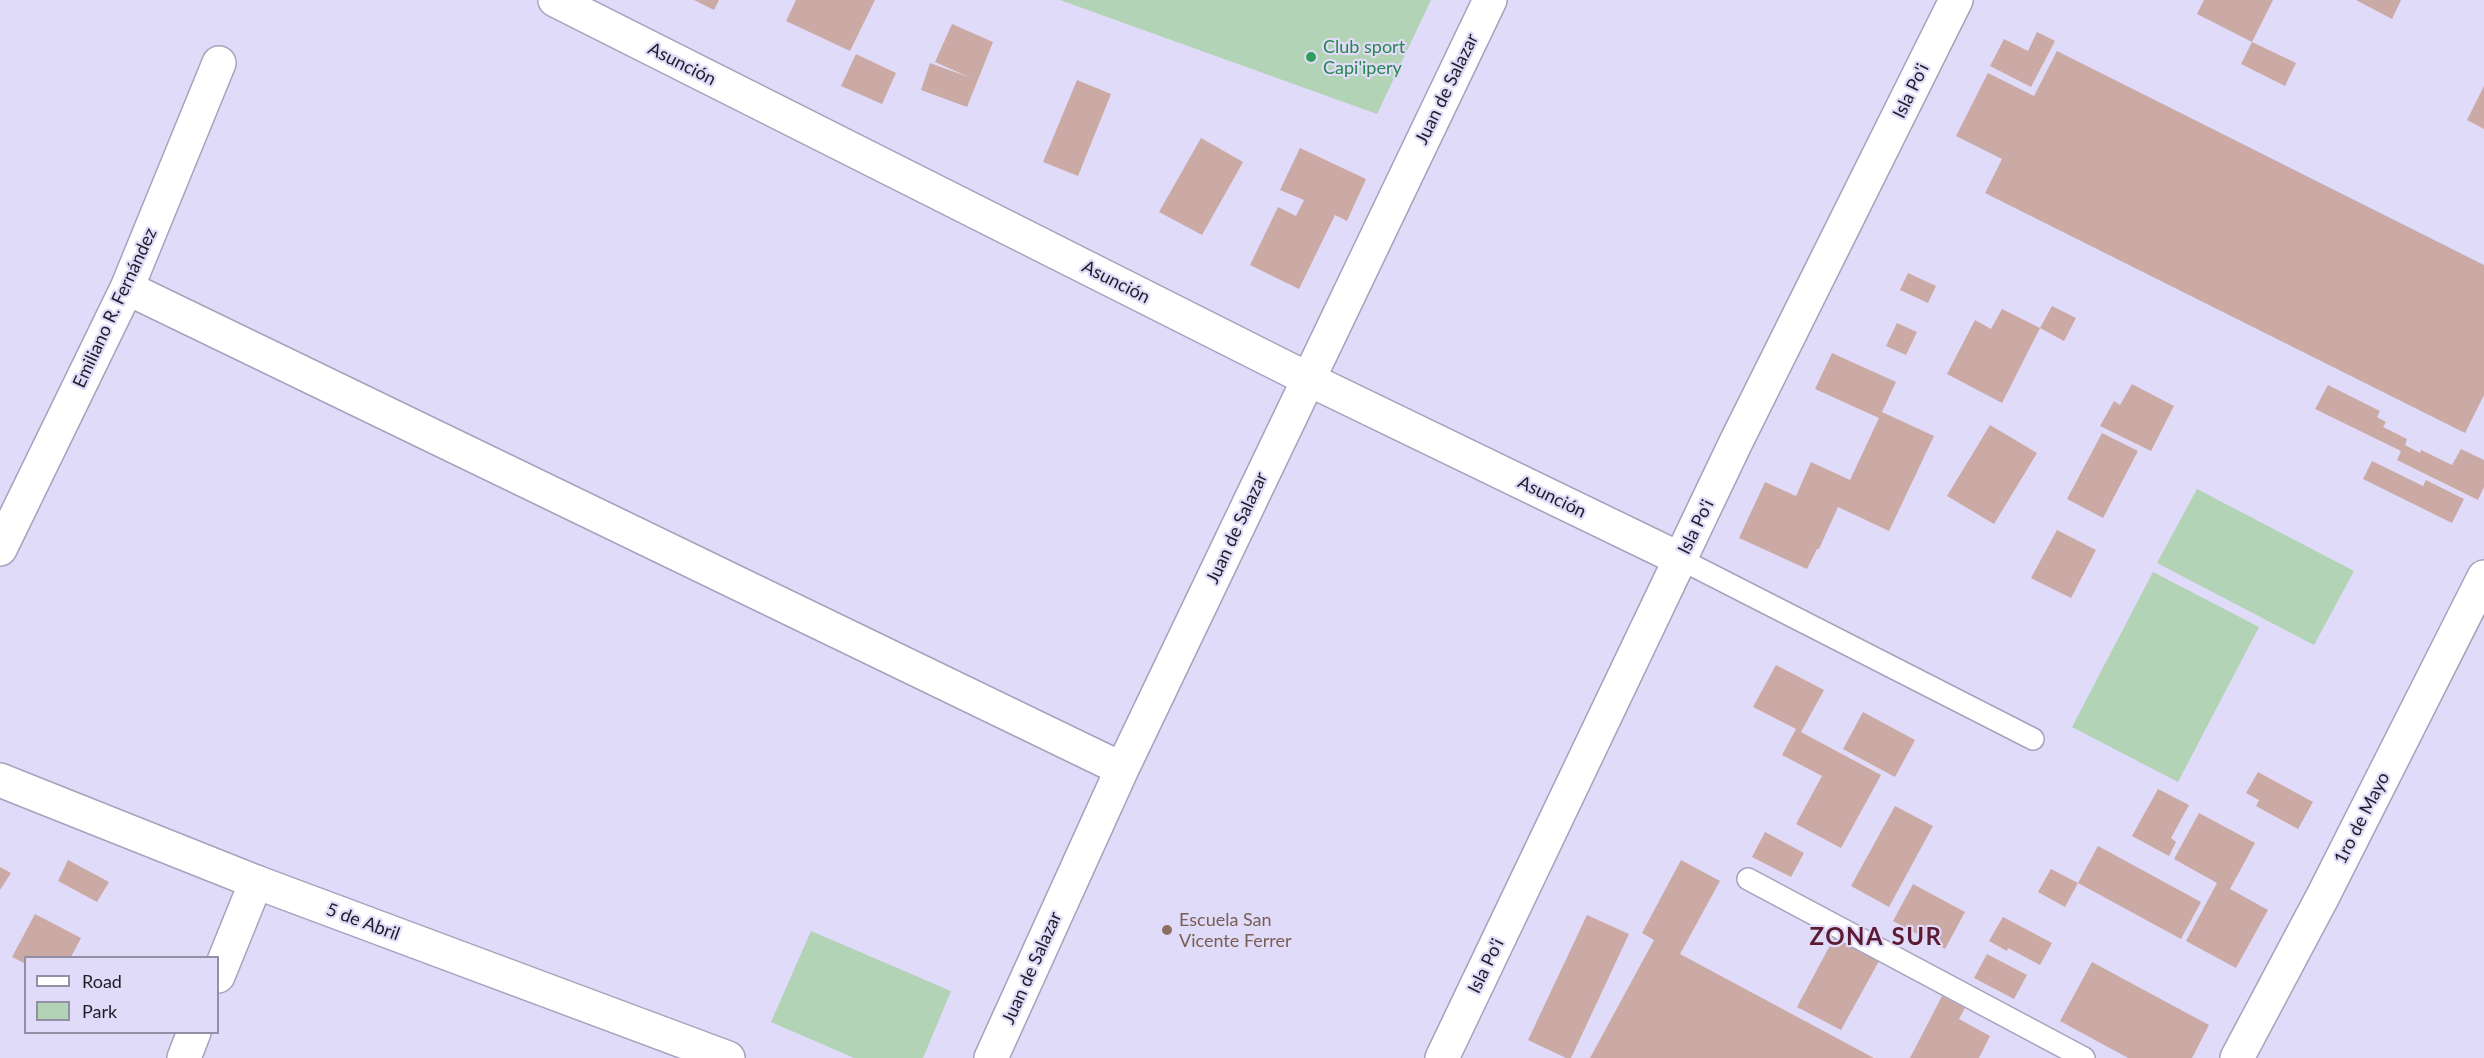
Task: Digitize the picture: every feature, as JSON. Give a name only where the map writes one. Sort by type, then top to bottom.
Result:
[{"type":"street","name":"Asunción","points":[[555,0],[1308,379],[1680,559]]},
{"type":"street","name":"Juan de Salazar","points":[[991,1058],[1122,770],[1490,0]]},
{"type":"street","name":"Isla Po'i","points":[[1442,1058],[1680,559],[1956,0]]},
{"type":"street","name":"Emiliano R. Fernández","points":[[0,549],[127,288],[219,63]]},
{"type":"street","points":[[127,288],[1122,770]]},
{"type":"street","name":"1ro de Mayo","points":[[2237,1058],[2323,896],[2484,577]]},
{"type":"street","name":"5 de Abril","points":[[0,780],[256,882],[728,1058]]},
{"type":"street","points":[[219,974],[256,882]]},
{"type":"street","points":[[184,1058],[193,1034]]},
{"type":"lane","points":[[1680,559],[2034,739]]},
{"type":"lane","points":[[1748,879],[2084,1058]]},
{"type":"green space","name":"Club sport Capi'ipery","points":[[1060,0],[1431,0],[1377,114]]},
{"type":"green space","points":[[2197,489],[2354,571],[2314,645],[2157,563]]},
{"type":"green space","points":[[2153,572],[2259,627],[2178,782],[2072,727]]},
{"type":"green space","points":[[811,931],[951,991],[923,1058],[854,1058],[771,1022]]},
{"type":"building","points":[[694,0],[719,0],[714,10]]},
{"type":"building","points":[[796,0],[875,0],[850,51],[786,21]]},
{"type":"building","points":[[2204,0],[2273,0],[2252,42],[2197,14]]},
{"type":"building","points":[[2356,0],[2401,0],[2392,19]]},
{"type":"building","points":[[952,24],[993,42],[967,107],[921,90],[930,63],[971,78],[935,62]]},
{"type":"building","points":[[2037,32],[2055,41],[2031,87],[1990,66],[2004,39],[2028,51]]},
{"type":"building","points":[[2252,42],[2296,63],[2285,86],[2241,64]]},
{"type":"building","points":[[2057,51],[2484,265],[2484,395],[2465,433],[1985,193],[2002,159],[1956,136],[1988,73],[2034,96]]},
{"type":"building","points":[[856,54],[896,73],[882,104],[841,86]]},
{"type":"building","points":[[1077,80],[1111,94],[1078,176],[1043,162]]},
{"type":"building","points":[[2484,86],[2484,129],[2467,120]]},
{"type":"building","points":[[1201,138],[1243,162],[1202,235],[1159,212]]},
{"type":"building","points":[[1300,148],[1366,179],[1347,221],[1335,215],[1299,289],[1250,265],[1278,207],[1296,216],[1304,200],[1280,190]]},
{"type":"building","points":[[1908,273],[1936,286],[1928,303],[1900,290]]},
{"type":"building","points":[[2052,306],[2076,318],[2064,341],[2040,328]]},
{"type":"building","points":[[2002,309],[2040,328],[2002,403],[1947,374],[1975,320],[1991,329]]},
{"type":"building","points":[[1897,323],[1917,332],[1906,355],[1886,346]]},
{"type":"building","points":[[1832,353],[1896,382],[1882,412],[1934,436],[1889,531],[1838,507],[1807,569],[1739,538],[1765,482],[1796,496],[1811,462],[1850,480],[1879,418],[1815,389]]},
{"type":"building","points":[[2132,384],[2174,406],[2151,451],[2100,426],[2114,401],[2120,405]]},
{"type":"building","points":[[2328,385],[2380,411],[2377,417],[2386,422],[2383,427],[2407,439],[2405,445],[2420,453],[2421,450],[2452,465],[2461,449],[2484,460],[2484,487],[2478,500],[2397,460],[2401,451],[2315,409]]},
{"type":"building","points":[[1990,425],[2037,453],[1994,524],[1947,496]]},
{"type":"building","points":[[2102,433],[2138,451],[2103,518],[2067,499]]},
{"type":"building","points":[[2372,461],[2423,486],[2426,480],[2464,499],[2452,523],[2363,479]]},
{"type":"building","points":[[2057,530],[2096,550],[2071,598],[2031,578]]},
{"type":"building","points":[[1776,665],[1824,690],[1801,732],[1881,775],[1841,848],[1796,824],[1822,776],[1782,755],[1796,729],[1753,707]]},
{"type":"building","points":[[1863,712],[1915,740],[1895,777],[1843,749]]},
{"type":"building","points":[[2258,772],[2313,802],[2298,829],[2256,806],[2259,800],[2246,793]]},
{"type":"building","points":[[2158,789],[2189,805],[2171,838],[2176,842],[2169,856],[2132,836]]},
{"type":"building","points":[[1895,806],[1933,826],[1889,907],[1851,886]]},
{"type":"building","points":[[2199,813],[2255,843],[2230,889],[2268,910],[2236,968],[2186,941],[2217,883],[2174,859]]},
{"type":"building","points":[[1765,832],[1804,853],[1791,877],[1752,857]]},
{"type":"building","points":[[2098,846],[2201,902],[2181,939],[2078,883]]},
{"type":"building","points":[[68,860],[109,882],[97,902],[58,881]]},
{"type":"building","points":[[1681,860],[1720,881],[1680,954],[1874,1058],[1590,1058],[1654,940],[1642,933]]},
{"type":"building","points":[[0,867],[11,873],[0,890]]},
{"type":"building","points":[[2051,869],[2078,883],[2065,907],[2038,892]]},
{"type":"building","points":[[1913,884],[1965,912],[1945,949],[1893,921]]},
{"type":"building","points":[[35,914],[81,938],[72,956],[24,956],[24,963],[12,957]]},
{"type":"building","points":[[1587,915],[1629,934],[1571,1058],[1566,1058],[1528,1040]]},
{"type":"building","points":[[2003,917],[2052,943],[2040,965],[1989,941]]},
{"type":"building","points":[[1834,938],[1879,961],[1841,1030],[1797,1007]]},
{"type":"building","points":[[1987,954],[2027,975],[2014,999],[1974,978]]},
{"type":"building","points":[[2092,962],[2209,1025],[2192,1058],[2128,1058],[2060,1021]]},
{"type":"building","points":[[1942,996],[1965,1008],[1959,1019],[1990,1036],[1979,1058],[1910,1058]]},
{"type":"place","name":"Club sport Capi'ipery","points":[[1311,57]]},
{"type":"place","name":"Escuela San Vicente Ferrer","points":[[1167,930]]},
{"type":"district","name":"ZONA SUR","points":[[1876,937]]}]
